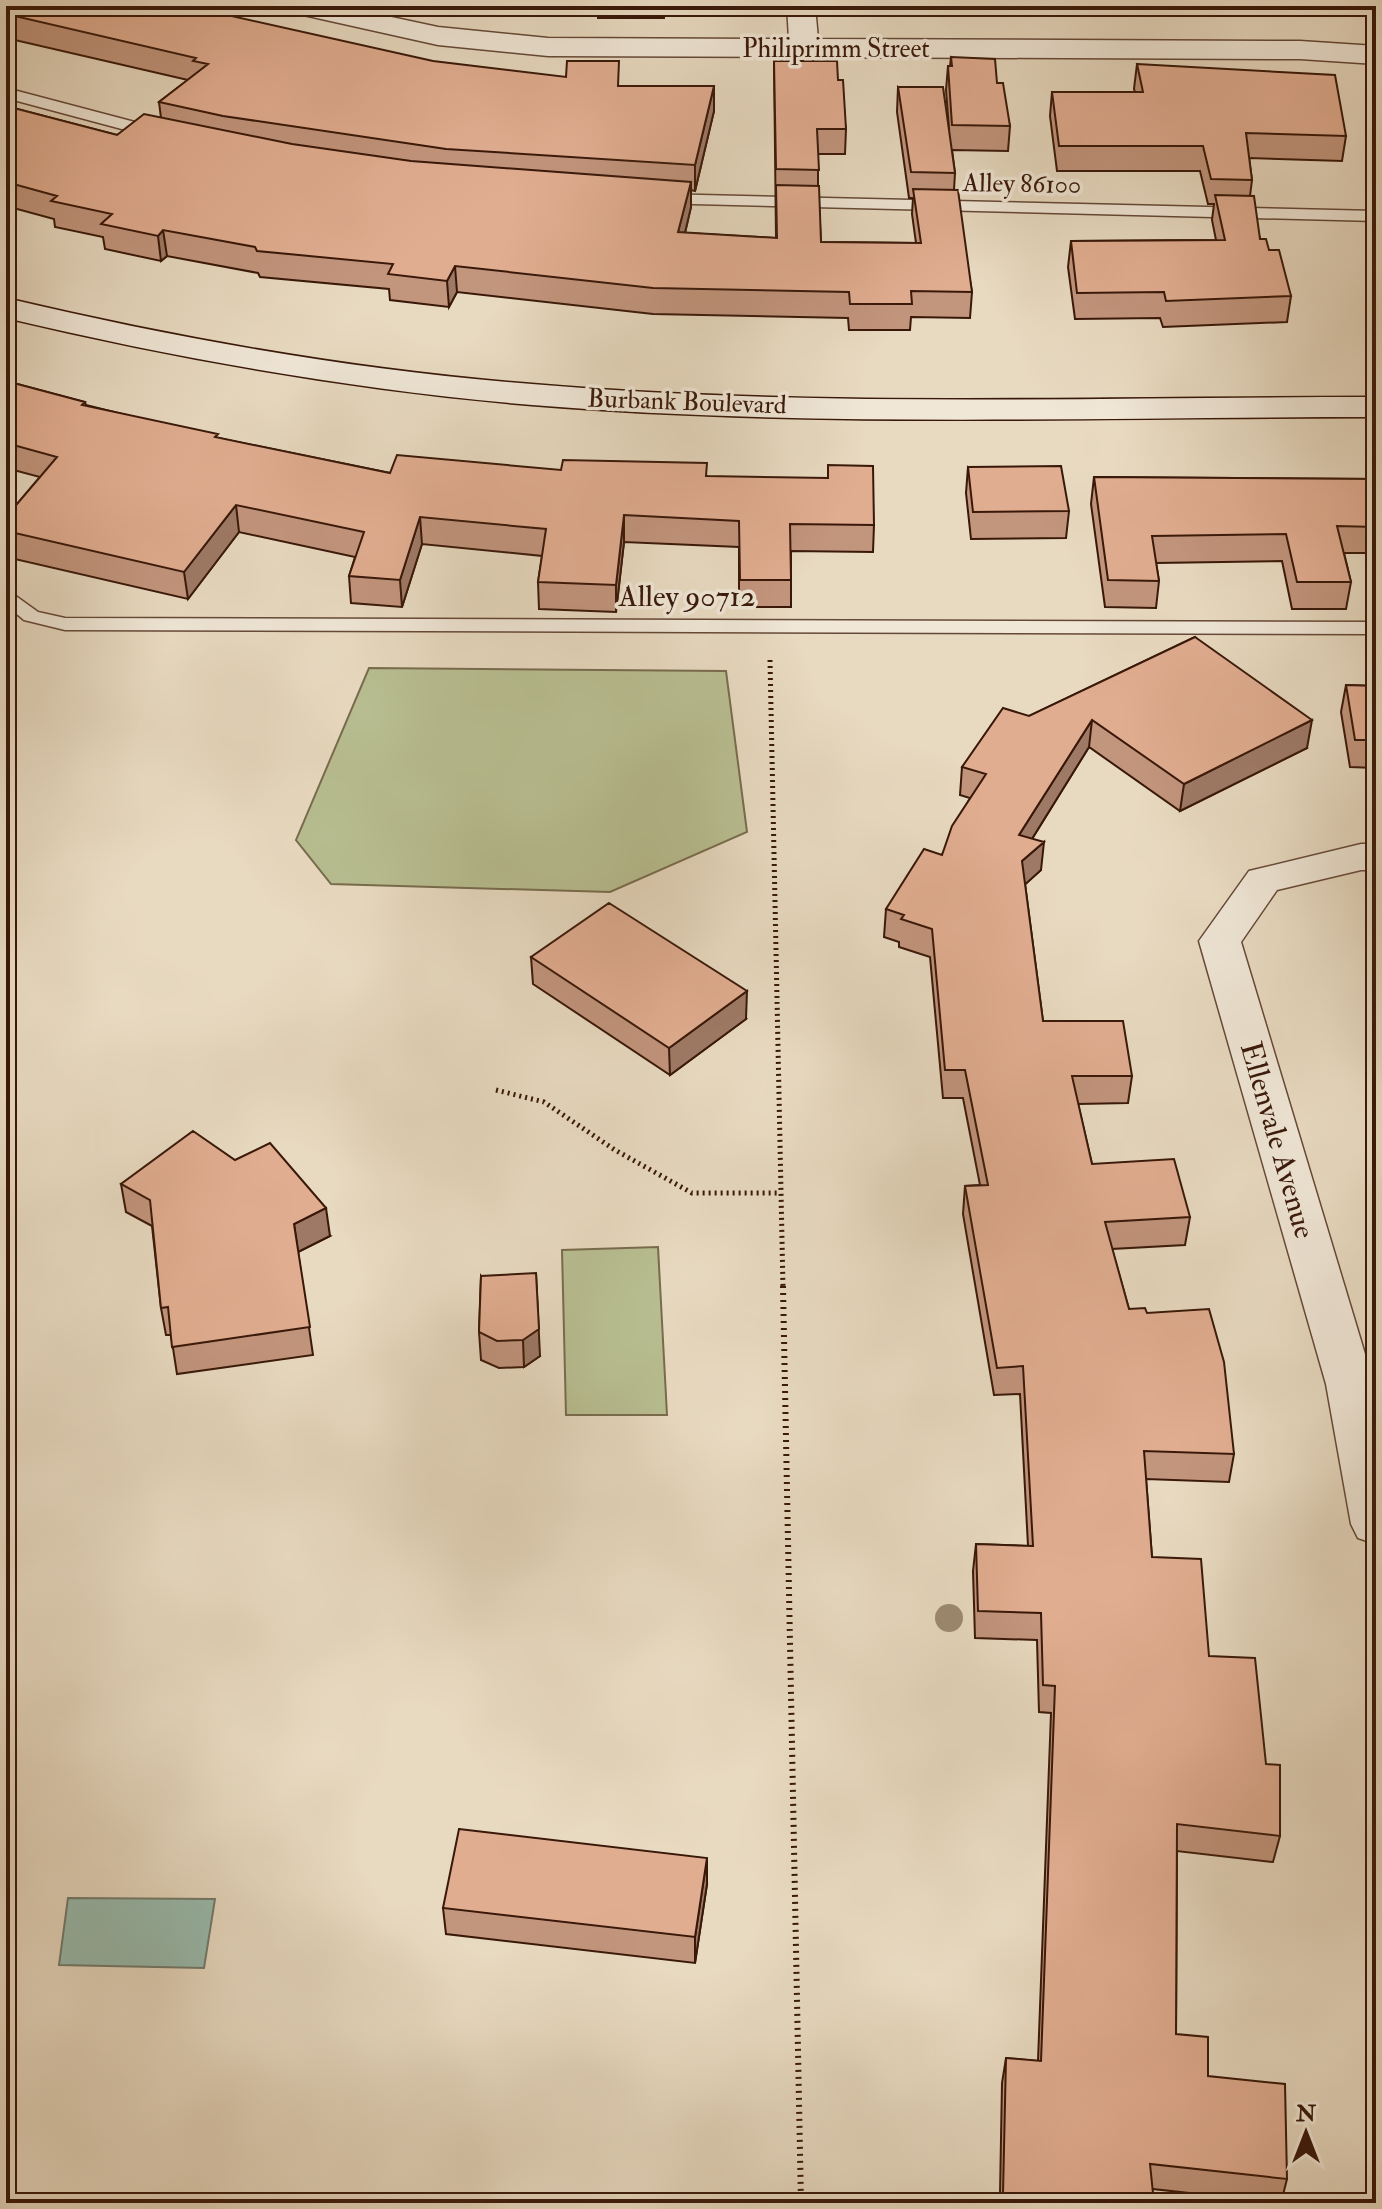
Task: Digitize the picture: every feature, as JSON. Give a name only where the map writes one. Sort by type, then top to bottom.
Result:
[{"type":"street","name":"Philiprimm Street","points":[[300,6],[438,36],[548,47],[1300,50],[1376,55]]},
{"type":"street","points":[[801,6],[804,48]]},
{"type":"street","name":"Burbank Boulevard","points":[[6,308],[83,327],[290,366],[607,400],[789,406],[1376,407]]},
{"type":"street","name":"Ellenvale Avenue","points":[[1376,857],[1361,857],[1263,880],[1220,941],[1350,1384],[1376,1524]]},
{"type":"lane","points":[[6,93],[176,137]]},
{"type":"lane","name":"Alley 86100","points":[[635,198],[1376,216]]},
{"type":"lane","name":"Alley 90712","points":[[6,595],[31,616],[65,624],[1376,628]]},
{"type":"path","points":[[769,653],[801,2203]]},
{"type":"path","points":[[496,1090],[544,1102],[615,1150],[692,1193],[780,1193]]},
{"type":"shaded area","points":[[369,668],[726,671],[747,832],[610,892],[331,884],[296,840]]},
{"type":"shaded area","points":[[658,1247],[667,1415],[566,1415],[562,1250]]},
{"type":"shaded area","points":[[68,1898],[215,1899],[204,1968],[59,1965]]},
{"type":"building","points":[[6,6],[187,6],[433,61],[566,77],[567,61],[619,61],[618,86],[714,86],[695,165],[446,149],[223,116],[159,102],[208,64],[193,61],[196,58],[6,14]]},
{"type":"building","points":[[951,57],[995,59],[997,83],[1003,83],[1010,126],[952,125],[948,66],[952,66]]},
{"type":"building","points":[[774,61],[837,61],[838,80],[843,80],[846,129],[817,129],[819,170],[776,169]]},
{"type":"building","points":[[1137,64],[1335,75],[1346,136],[1246,133],[1252,180],[1211,179],[1203,146],[1059,146],[1052,92],[1143,92]]},
{"type":"building","points":[[898,87],[943,87],[955,173],[911,172]]},
{"type":"building","points":[[6,106],[117,135],[144,114],[292,144],[411,161],[691,182],[678,232],[777,238],[776,185],[819,186],[821,242],[921,243],[913,189],[958,190],[972,292],[911,291],[912,304],[850,304],[849,292],[653,288],[455,266],[447,281],[388,274],[393,264],[257,251],[255,247],[163,230],[158,236],[101,224],[112,214],[51,201],[57,196],[6,182]]},
{"type":"building","points":[[1215,195],[1254,196],[1260,239],[1266,239],[1269,250],[1279,250],[1291,296],[1166,301],[1164,292],[1077,293],[1071,241],[1225,240]]},
{"type":"building","points":[[6,381],[85,402],[82,405],[218,434],[215,437],[390,473],[397,455],[561,470],[563,460],[707,463],[706,476],[828,478],[828,465],[873,466],[874,525],[790,524],[791,580],[740,580],[739,521],[624,515],[616,585],[538,582],[546,529],[420,517],[400,580],[349,576],[364,532],[236,505],[184,572],[6,531],[6,517],[57,457],[6,443]]},
{"type":"building","points":[[1061,466],[1069,511],[973,512],[968,467]]},
{"type":"building","points":[[1094,477],[1376,479],[1376,527],[1337,526],[1351,582],[1297,582],[1286,534],[1152,536],[1159,581],[1108,580]]},
{"type":"building","points":[[1195,637],[1312,720],[1184,784],[1092,720],[1019,835],[1044,842],[1022,861],[1043,1021],[1123,1021],[1132,1076],[1072,1076],[1092,1164],[1174,1159],[1190,1217],[1105,1222],[1129,1309],[1145,1308],[1147,1313],[1209,1309],[1224,1362],[1234,1454],[1144,1451],[1152,1557],[1201,1559],[1209,1656],[1255,1658],[1266,1764],[1280,1765],[1280,1836],[1177,1824],[1176,2034],[1208,2037],[1208,2076],[1285,2084],[1287,2179],[1150,2164],[1154,2203],[963,2203],[962,2194],[1003,2194],[1006,2058],[1041,2061],[1055,1686],[1043,1685],[1041,1613],[978,1611],[976,1544],[1033,1546],[1023,1366],[997,1368],[965,1186],[988,1185],[965,1070],[945,1070],[932,929],[901,919],[904,915],[886,909],[924,849],[942,855],[952,826],[986,774],[962,767],[1003,708],[1029,716]]},
{"type":"building","points":[[1346,685],[1376,686],[1376,740],[1355,740]]},
{"type":"building","points":[[609,903],[747,991],[669,1048],[531,957]]},
{"type":"building","points":[[193,1131],[235,1160],[270,1143],[326,1208],[294,1224],[310,1327],[172,1347],[168,1307],[161,1308],[150,1200],[121,1184]]},
{"type":"building","points":[[536,1273],[539,1329],[523,1340],[497,1341],[479,1332],[481,1276]]},
{"type":"building","points":[[459,1829],[707,1858],[695,1937],[443,1908]]}]
